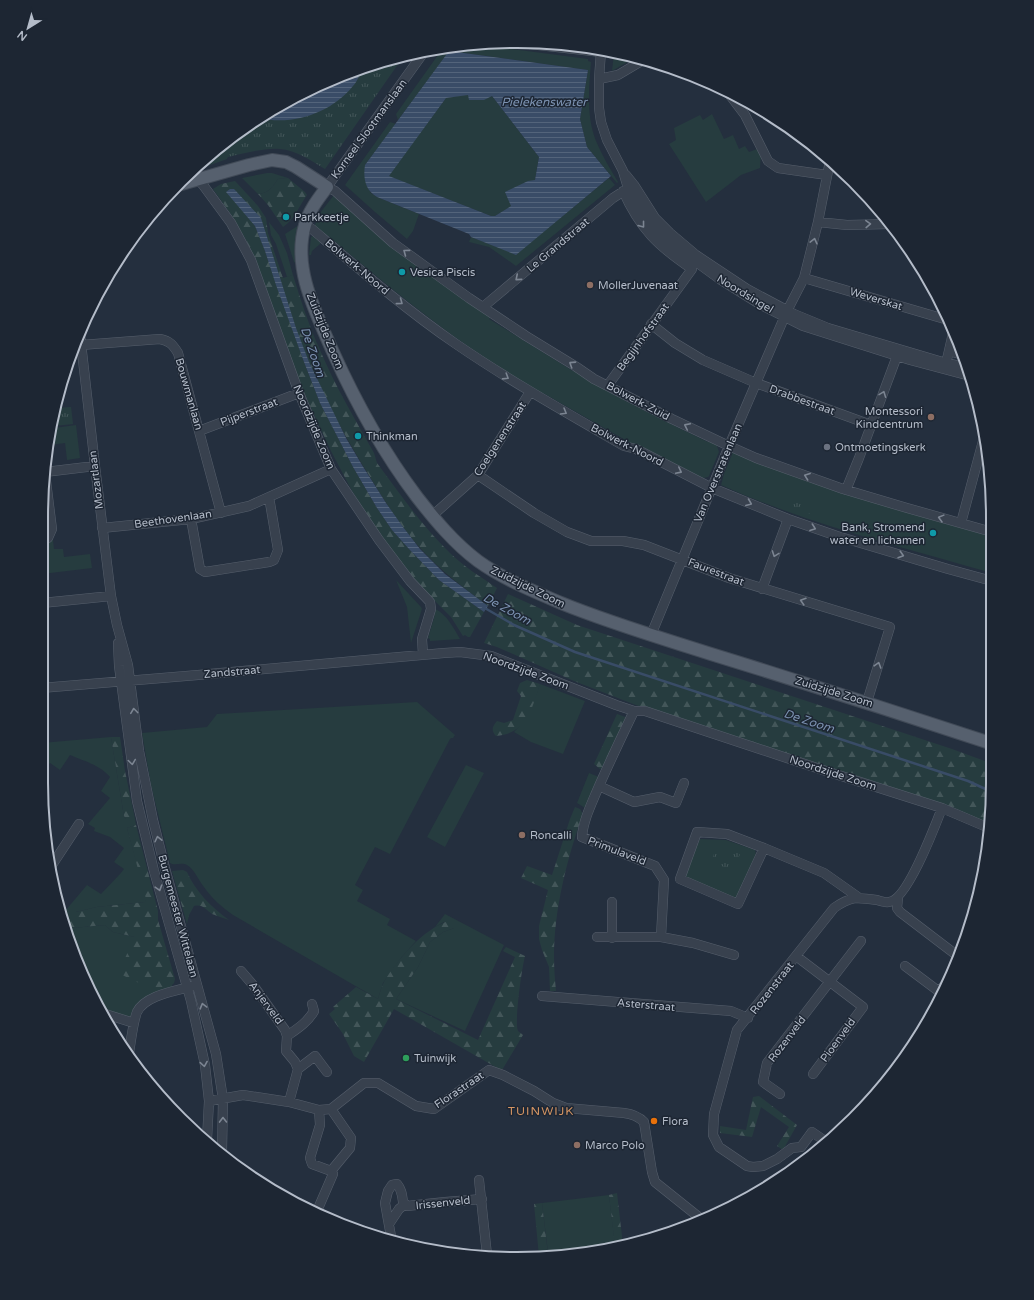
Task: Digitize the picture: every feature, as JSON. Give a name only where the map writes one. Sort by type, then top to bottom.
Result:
[{"type":"main road","points":[[195,176],[272,160],[286,162],[327,187]]},
{"type":"main road","name":"Zuidzijde Zoom","points":[[327,187],[313,206],[305,225],[301,253],[308,286],[319,318],[342,371],[371,428],[399,473],[432,516],[463,548],[488,567],[509,579],[537,593],[597,617],[867,702],[986,742]]},
{"type":"street","name":"Noordsingel","points":[[601,56],[598,79],[601,122],[607,140],[623,171],[629,188],[634,214],[642,226],[663,247],[692,269]]},
{"type":"street","name":"Korneel Slootmanslaan","points":[[327,187],[419,59]]},
{"type":"street","points":[[598,79],[618,75],[636,64]]},
{"type":"street","points":[[736,103],[745,115],[768,161],[778,168],[827,176]]},
{"type":"street","name":"Van Overstratenlaan","points":[[651,635],[756,383],[786,314],[804,278],[818,222],[829,167]]},
{"type":"street","name":"Noordzijde Zoom","points":[[194,176],[203,185],[230,223],[251,260],[299,393],[331,469],[410,581],[430,602],[431,609],[422,639],[423,655],[460,652],[491,656],[616,705],[634,711],[645,711],[942,808],[984,826]]},
{"type":"street","name":"Bolwerk-Zuid","points":[[327,187],[335,191],[393,242],[483,307],[582,371],[672,419],[756,458],[846,490],[986,530]]},
{"type":"street","name":"Noordsingel","points":[[629,188],[655,218],[681,243],[747,290],[786,314],[820,332],[897,356],[911,356]]},
{"type":"street","name":"Le Grandstraat","points":[[483,307],[614,198],[629,188]]},
{"type":"street","points":[[818,222],[847,225],[883,224]]},
{"type":"street","name":"Bolwerk-Noord","points":[[305,225],[312,229],[380,287],[475,357],[530,392],[624,446],[636,449],[712,488],[788,519],[837,536],[948,570],[986,580]]},
{"type":"street","name":"Begijnhofstraat","points":[[608,385],[692,269]]},
{"type":"street","name":"Weverskat","points":[[804,278],[941,318]]},
{"type":"street","name":"Noordsingel","points":[[786,314],[963,373]]},
{"type":"street","name":"Drabbestraat","points":[[651,324],[675,343],[703,360],[756,383],[871,425]]},
{"type":"street","name":"Bouwmanlaan","points":[[84,339],[160,338],[173,344],[178,354],[221,513]]},
{"type":"street","points":[[945,366],[951,342]]},
{"type":"street","name":"Mozartlaan","points":[[81,346],[111,596],[117,625],[128,664],[126,681]]},
{"type":"street","points":[[949,351],[956,352]]},
{"type":"street","points":[[846,490],[897,356]]},
{"type":"street","name":"Noordsingel","points":[[945,366],[961,367]]},
{"type":"street","name":"Coelgenenstraat","points":[[432,516],[478,474],[530,392]]},
{"type":"street","name":"Pijperstraat","points":[[199,431],[299,393]]},
{"type":"street","points":[[961,523],[981,449]]},
{"type":"street","points":[[50,472],[95,466]]},
{"type":"street","name":"Beethovenlaan","points":[[102,528],[191,519],[249,506],[331,469]]},
{"type":"street","name":"Faurestraat","points":[[478,474],[534,513],[567,532],[592,541],[623,541],[644,545],[729,578],[890,627],[867,702]]},
{"type":"street","points":[[191,519],[200,569],[205,572],[269,562],[274,560],[278,550],[269,497]]},
{"type":"street","points":[[48,538],[52,529],[49,501]]},
{"type":"street","points":[[762,589],[788,519]]},
{"type":"street","points":[[48,602],[111,596]]},
{"type":"street","name":"Zandstraat","points":[[48,687],[423,655]]},
{"type":"street","name":"Burgemeester Wittelaan","points":[[126,681],[145,785],[165,868],[216,1054],[223,1098],[222,1148]]},
{"type":"street","name":"Burgemeester Wittelaan","points":[[126,681],[137,801],[154,871],[187,988],[205,1065],[209,1101],[207,1135]]},
{"type":"street","name":"Primulaveld","points":[[634,711],[599,786],[588,813],[582,837],[655,866],[664,880],[661,937]]},
{"type":"street","points":[[599,786],[634,802],[660,797],[676,803],[684,783]]},
{"type":"street","points":[[942,808],[928,844],[904,890],[898,898],[897,908],[900,912],[954,953]]},
{"type":"street","points":[[55,861],[79,824]]},
{"type":"street","points":[[764,848],[738,904],[680,879],[697,832],[727,834],[764,848],[824,873],[858,897]]},
{"type":"street","name":"Rozenstraat","points":[[822,1139],[812,1132],[801,1146],[792,1148],[777,1159],[763,1166],[753,1167],[747,1166],[719,1147],[713,1135],[714,1114],[737,1030],[834,908],[844,900],[858,897],[889,902],[898,898]]},
{"type":"street","points":[[612,902],[612,938]]},
{"type":"street","points":[[597,937],[661,937],[693,943],[734,955]]},
{"type":"street","points":[[796,956],[830,983],[861,941]]},
{"type":"street","points":[[905,966],[938,990]]},
{"type":"street","name":"Anjerveld","points":[[241,971],[253,985],[285,1030],[287,1036],[286,1051],[295,1062],[298,1069]]},
{"type":"street","name":"Pioenveld","points":[[813,1074],[863,1007],[830,983]]},
{"type":"street","name":"Rozenveld","points":[[780,1094],[763,1082],[767,1063],[830,983]]},
{"type":"street","points":[[130,1048],[136,1013],[141,1006],[148,1000],[197,985]]},
{"type":"street","name":"Asterstraat","points":[[542,996],[731,1011],[748,1018]]},
{"type":"street","name":"Anjerveld","points":[[287,1036],[311,1016],[314,1011],[312,1004]]},
{"type":"street","points":[[110,1016],[134,1023]]},
{"type":"street","points":[[289,1102],[298,1069],[315,1056],[327,1072]]},
{"type":"street","name":"Florastraat","points":[[331,1109],[364,1082],[378,1083],[416,1106],[434,1109],[489,1070],[503,1075],[553,1103],[566,1108],[632,1114],[640,1118],[644,1122],[655,1182],[697,1216]]},
{"type":"street","points":[[209,1101],[243,1095],[289,1102],[319,1110],[331,1109],[351,1138],[350,1148],[331,1171]]},
{"type":"street","points":[[319,1110],[320,1125],[310,1158],[312,1164],[331,1171]]},
{"type":"street","points":[[318,1208],[333,1174],[331,1171]]},
{"type":"street","name":"Irissenveld","points":[[479,1180],[487,1251]]},
{"type":"street","name":"Irissenveld","points":[[391,1234],[385,1203],[388,1191],[392,1185],[397,1184],[402,1190],[404,1205]]},
{"type":"street","name":"Irissenveld","points":[[389,1224],[399,1209],[404,1205],[407,1206],[482,1199]]},
{"type":"green space","points":[[507,48],[588,59],[588,61],[591,62],[589,112],[593,131],[596,141],[618,182],[617,183],[587,147],[580,119],[588,70],[457,52]]},
{"type":"green space","points":[[448,53],[398,120],[396,114],[438,55]]},
{"type":"green space","points":[[613,58],[628,62],[612,71]]},
{"type":"green space","points":[[399,63],[325,169],[292,151],[264,149],[212,161],[256,127],[310,96],[366,73]]},
{"type":"green space","points":[[468,94],[470,100],[492,96],[539,157],[535,180],[512,206],[495,216],[491,216],[388,176],[446,98]]},
{"type":"green space","points":[[712,114],[724,139],[733,135],[739,149],[745,146],[749,152],[757,149],[761,154],[760,168],[741,175],[706,202],[669,144],[676,140],[674,128],[700,115],[703,120]]},
{"type":"green space","points":[[390,122],[396,124],[365,165],[367,186],[371,193],[377,197],[419,214],[413,231],[407,239],[345,185]]},
{"type":"green space","points":[[230,146],[227,159],[205,167]]},
{"type":"green space","points":[[267,173],[288,178],[278,179],[270,190],[258,194],[242,178]]},
{"type":"green space","points":[[288,178],[307,195],[294,216],[283,227],[268,205],[258,194],[270,190],[278,179]]},
{"type":"green space","points":[[609,178],[615,185],[516,266],[489,247],[469,242],[471,237],[516,254]]},
{"type":"green space","points":[[235,181],[258,206],[266,218],[268,233],[283,278],[293,275],[316,341],[332,376],[374,453],[377,463],[412,510],[440,543],[461,563],[497,588],[488,606],[437,565],[414,541],[394,514],[345,435],[316,377],[302,345],[289,309],[261,218],[242,210],[255,226],[320,403],[353,467],[377,508],[392,530],[439,580],[484,612],[470,637],[465,635],[463,636],[451,617],[413,579],[396,557],[366,514],[331,451],[301,387],[257,264],[247,242],[230,213],[213,189],[221,184]]},
{"type":"green space","points":[[334,195],[491,316],[489,319],[573,371],[575,369],[618,397],[708,442],[710,440],[717,444],[719,452],[709,476],[703,478],[702,480],[698,476],[626,443],[627,441],[543,393],[542,396],[430,319],[327,235],[325,237],[314,227],[320,213]]},
{"type":"green space","points":[[269,222],[279,235],[287,253],[293,275],[287,277],[276,244],[271,235]]},
{"type":"green space","points":[[299,225],[297,234],[295,263],[285,234]]},
{"type":"green space","points":[[313,236],[320,242],[320,244],[312,251],[311,255],[309,255],[311,237]]},
{"type":"green space","points":[[71,407],[73,424],[57,426],[61,408]]},
{"type":"green space","points":[[76,425],[80,458],[67,460],[65,443],[54,444],[57,428]]},
{"type":"green space","points":[[733,452],[892,508],[986,535],[986,571],[855,534],[787,512],[721,485]]},
{"type":"green space","points":[[797,495],[815,501],[811,514],[792,508]]},
{"type":"green space","points":[[48,540],[53,540],[54,549],[63,549],[64,557],[90,554],[92,568],[48,573]]},
{"type":"green space","points":[[396,580],[422,609],[411,643],[407,607]]},
{"type":"green space","points":[[508,594],[577,625],[952,749],[986,761],[984,822],[641,707],[574,681],[497,647],[484,643]]},
{"type":"green space","points":[[435,609],[447,618],[460,639],[430,641],[428,638]]},
{"type":"green space","points":[[527,680],[540,684],[526,719],[514,731],[496,736],[493,732],[493,728],[497,721],[504,723],[513,720],[521,696],[517,691],[520,683]]},
{"type":"green space","points":[[540,684],[585,701],[563,754],[531,742],[514,732],[523,721],[533,704]]},
{"type":"green space","points":[[417,702],[455,735],[450,739],[390,854],[375,847],[355,885],[363,890],[357,901],[390,919],[387,925],[416,941],[401,958],[383,983],[378,999],[233,915],[210,895],[190,867],[185,864],[170,863],[151,785],[142,733],[207,727],[217,714]]},
{"type":"green space","points":[[617,714],[628,718],[603,768],[600,769],[594,764]]},
{"type":"green space","points":[[111,737],[124,816],[126,819],[135,819],[136,825],[127,828],[147,899],[145,902],[97,907],[76,912],[66,912],[66,910],[87,885],[101,894],[120,874],[124,869],[114,862],[124,848],[110,837],[94,831],[95,828],[88,824],[110,798],[101,791],[110,777],[97,766],[70,755],[60,770],[50,763],[48,765],[48,742]]},
{"type":"green space","points":[[111,737],[120,737],[135,819],[126,819],[124,816]]},
{"type":"green space","points":[[466,765],[484,773],[445,847],[427,837]]},
{"type":"green space","points":[[589,773],[599,777],[585,808],[577,803]]},
{"type":"green space","points":[[575,807],[580,809],[583,814],[562,884],[556,921],[554,961],[556,991],[550,991],[549,967],[539,939],[539,926],[548,890],[521,878],[527,866],[552,875]]},
{"type":"green space","points":[[136,825],[158,911],[158,920],[175,979],[172,988],[158,992],[118,973],[135,937],[113,932],[105,925],[72,928],[72,931],[66,912],[76,912],[97,907],[145,902],[146,899],[127,828]]},
{"type":"green space","points":[[700,839],[726,840],[755,850],[756,855],[736,900],[682,877]]},
{"type":"green space","points":[[717,845],[740,854],[734,871],[711,862]]},
{"type":"green space","points":[[183,870],[187,872],[190,879],[205,899],[229,920],[212,914],[200,906],[194,906],[189,915],[187,924],[172,871]]},
{"type":"green space","points":[[445,914],[504,945],[465,1031],[396,999],[418,967],[430,942],[443,932],[454,928],[444,922],[435,927]]},
{"type":"green space","points":[[449,921],[455,923],[454,928],[443,932],[430,942],[418,967],[396,999],[478,1040],[515,957],[503,951],[506,947],[525,956],[520,982],[517,1017],[518,1031],[523,1035],[502,1070],[394,1009],[364,1062],[354,1056],[343,1034],[329,1014],[335,1009],[333,1007],[356,987],[378,999],[384,982],[396,964],[412,946],[430,930]]},
{"type":"green space","points":[[105,925],[113,932],[135,937],[158,992],[130,1019],[108,1013],[96,990],[84,962],[72,928]]},
{"type":"green space","points":[[759,1096],[797,1125],[783,1150],[777,1146],[789,1127],[761,1107],[752,1137],[720,1133],[720,1126],[746,1130],[753,1097]]},
{"type":"green space","points":[[617,1193],[622,1240],[614,1241],[609,1195]]},
{"type":"green space","points":[[609,1195],[615,1241],[578,1248],[548,1251],[542,1203]]},
{"type":"green space","points":[[542,1203],[548,1251],[539,1251],[534,1204]]},
{"type":"water","name":"Pielekenswater","points":[[456,52],[588,70],[580,119],[587,147],[611,176],[516,255],[471,237],[469,234],[377,197],[367,187],[364,174],[365,165],[447,53]],"holes":[[[468,95],[469,100],[484,100],[492,96],[539,157],[535,180],[528,181],[505,192],[511,206],[495,216],[491,216],[389,176],[446,98]]]},
{"type":"water","points":[[359,76],[353,86],[344,95],[334,104],[323,110],[298,119],[269,119],[310,96]]},
{"type":"water","points":[[230,189],[234,189],[261,218],[296,328],[309,362],[346,438],[362,465],[386,503],[420,549],[445,574],[488,606],[484,612],[439,580],[392,530],[377,508],[353,467],[320,403],[255,226],[226,192]]},
{"type":"waterway","name":"De Zoom","points":[[483,607],[514,625],[575,652],[968,781],[986,789]]},
{"type":"place","name":"Parkkeetje","points":[[286,217]]},
{"type":"place","name":"Vesica Piscis","points":[[402,272]]},
{"type":"place","name":"MollerJuvenaat","points":[[590,285]]},
{"type":"place","name":"Montessori Kindcentrum","points":[[931,417]]},
{"type":"place","name":"Thinkman","points":[[358,436]]},
{"type":"place","name":"Ontmoetingskerk","points":[[827,447]]},
{"type":"place","name":"Bank, Stromend water en lichamen","points":[[933,533]]},
{"type":"place","name":"Roncalli","points":[[522,835]]},
{"type":"place","name":"Tuinwijk","points":[[406,1058]]},
{"type":"place","name":"Flora","points":[[654,1121]]},
{"type":"place","name":"Marco Polo","points":[[577,1145]]},
{"type":"district","name":"TUINWIJK","points":[[541,1111]]}]
